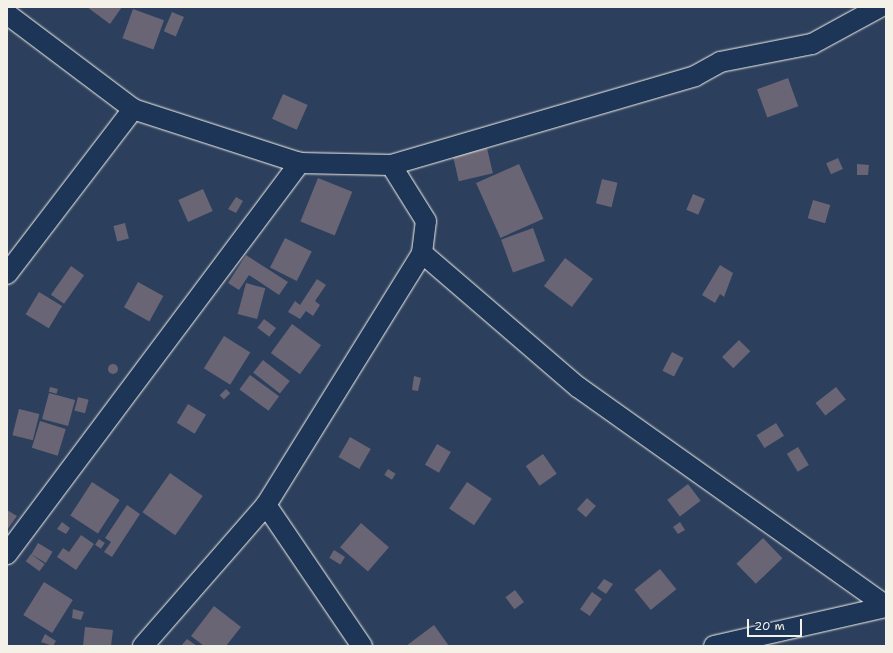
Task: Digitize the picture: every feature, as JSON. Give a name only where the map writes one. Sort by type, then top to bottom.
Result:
[{"type":"street","points":[[7,14],[132,109],[300,163],[391,165],[695,76],[720,62],[812,44],[880,7]]},
{"type":"street","points":[[7,274],[132,109]]},
{"type":"street","points":[[7,554],[300,163]]},
{"type":"street","points":[[142,646],[266,505],[422,253],[426,221],[391,165]]},
{"type":"street","points":[[422,253],[578,387],[886,607]]},
{"type":"street","points":[[266,505],[362,646]]},
{"type":"street","points":[[714,646],[886,607]]},
{"type":"building","points":[[87,7],[122,7],[110,24]]},
{"type":"building","points":[[133,9],[164,20],[153,49],[122,38]]},
{"type":"building","points":[[172,12],[184,17],[176,36],[164,31]]},
{"type":"building","points":[[788,78],[798,106],[767,117],[757,89]]},
{"type":"building","points":[[283,94],[308,105],[297,130],[272,119]]},
{"type":"building","points":[[487,148],[493,173],[459,181],[453,156]]},
{"type":"building","points":[[838,158],[843,169],[831,174],[826,163]]},
{"type":"building","points":[[519,164],[543,219],[500,238],[476,183]]},
{"type":"building","points":[[857,164],[869,165],[868,175],[857,175]]},
{"type":"building","points":[[318,178],[352,192],[335,235],[300,222]]},
{"type":"building","points":[[602,179],[618,183],[611,207],[596,203]]},
{"type":"building","points":[[203,189],[213,211],[188,222],[178,200]]},
{"type":"building","points":[[693,194],[705,199],[698,215],[686,210]]},
{"type":"building","points":[[236,197],[243,201],[236,213],[228,209]]},
{"type":"building","points":[[813,200],[830,205],[825,223],[808,218]]},
{"type":"building","points":[[125,223],[129,239],[117,241],[113,226]]},
{"type":"building","points":[[533,228],[545,261],[513,273],[501,240]]},
{"type":"building","points":[[285,238],[312,252],[297,281],[270,267]]},
{"type":"building","points":[[246,255],[288,282],[279,295],[249,275],[239,290],[228,283]]},
{"type":"building","points":[[565,258],[593,279],[572,307],[544,286]]},
{"type":"building","points":[[720,265],[733,273],[724,297],[720,294],[715,303],[702,295]]},
{"type":"building","points":[[71,266],[84,275],[64,304],[51,295]]},
{"type":"building","points":[[317,279],[326,285],[315,301],[320,305],[313,316],[306,311],[300,319],[288,312],[295,301],[300,305]]},
{"type":"building","points":[[138,282],[163,296],[149,321],[124,307]]},
{"type":"building","points":[[246,283],[265,288],[257,319],[238,314]]},
{"type":"building","points":[[39,292],[62,306],[49,328],[26,314]]},
{"type":"building","points":[[264,319],[276,328],[269,337],[257,328]]},
{"type":"building","points":[[292,324],[321,345],[300,374],[271,353]]},
{"type":"building","points":[[224,336],[250,352],[230,385],[204,368]]},
{"type":"building","points":[[739,340],[750,351],[733,368],[722,357]]},
{"type":"building","points":[[672,352],[684,358],[674,377],[662,371]]},
{"type":"building","points":[[263,360],[290,381],[280,394],[253,373]]},
{"type":"building","points":[[111,364],[115,364],[117,365],[117,373],[111,374],[108,371],[108,367]]},
{"type":"building","points":[[250,375],[279,396],[269,411],[239,390]]},
{"type":"building","points":[[414,376],[421,378],[418,391],[412,390]]},
{"type":"building","points":[[50,387],[58,389],[57,394],[49,392]]},
{"type":"building","points":[[836,387],[846,400],[825,416],[816,403]]},
{"type":"building","points":[[226,389],[230,393],[224,400],[220,395]]},
{"type":"building","points":[[49,393],[75,400],[68,426],[42,419]]},
{"type":"building","points":[[78,397],[89,400],[85,413],[74,411]]},
{"type":"building","points":[[188,404],[206,415],[195,434],[177,423]]},
{"type":"building","points":[[19,409],[39,414],[33,440],[12,435]]},
{"type":"building","points":[[40,421],[66,429],[58,456],[32,448]]},
{"type":"building","points":[[776,423],[784,436],[764,448],[756,435]]},
{"type":"building","points":[[350,437],[371,449],[359,469],[338,457]]},
{"type":"building","points":[[437,444],[451,452],[439,473],[425,465]]},
{"type":"building","points":[[798,447],[809,465],[798,472],[787,454]]},
{"type":"building","points":[[543,454],[557,474],[540,486],[526,466]]},
{"type":"building","points":[[388,469],[396,474],[392,480],[384,475]]},
{"type":"building","points":[[170,473],[203,496],[175,535],[142,512]]},
{"type":"building","points":[[92,482],[120,500],[98,534],[70,516]]},
{"type":"building","points":[[467,482],[492,499],[474,525],[449,509]]},
{"type":"building","points":[[688,484],[701,501],[680,516],[667,500]]},
{"type":"building","points":[[587,498],[596,506],[586,517],[577,509]]},
{"type":"building","points":[[127,505],[140,514],[112,557],[104,552],[111,542],[105,538]]},
{"type":"building","points":[[7,510],[17,516],[7,530]]},
{"type":"building","points":[[62,522],[70,528],[66,534],[57,529]]},
{"type":"building","points":[[680,522],[685,530],[678,534],[673,527]]},
{"type":"building","points":[[361,523],[389,547],[368,571],[340,547]]},
{"type":"building","points":[[81,535],[94,544],[76,570],[57,557],[63,548],[69,552]]},
{"type":"building","points":[[763,538],[782,558],[756,584],[736,564]]},
{"type":"building","points":[[99,539],[105,543],[101,549],[95,545]]},
{"type":"building","points":[[38,543],[53,552],[46,563],[31,554]]},
{"type":"building","points":[[334,550],[345,557],[340,565],[329,558]]},
{"type":"building","points":[[31,554],[45,564],[39,571],[26,561]]},
{"type":"building","points":[[660,569],[676,589],[651,610],[634,590]]},
{"type":"building","points":[[604,579],[613,584],[606,594],[597,588]]},
{"type":"building","points":[[44,582],[73,600],[52,633],[23,615]]},
{"type":"building","points":[[515,590],[524,602],[514,609],[505,597]]},
{"type":"building","points":[[592,592],[602,599],[590,616],[580,609]]},
{"type":"building","points":[[214,606],[241,627],[226,646],[204,646],[191,636]]},
{"type":"building","points":[[73,609],[84,612],[81,620],[72,618]]},
{"type":"building","points":[[434,625],[449,646],[406,646]]},
{"type":"building","points":[[85,627],[113,630],[111,646],[83,646]]},
{"type":"building","points":[[45,634],[56,641],[53,646],[41,642]]},
{"type":"building","points":[[187,639],[197,646],[181,646]]}]
